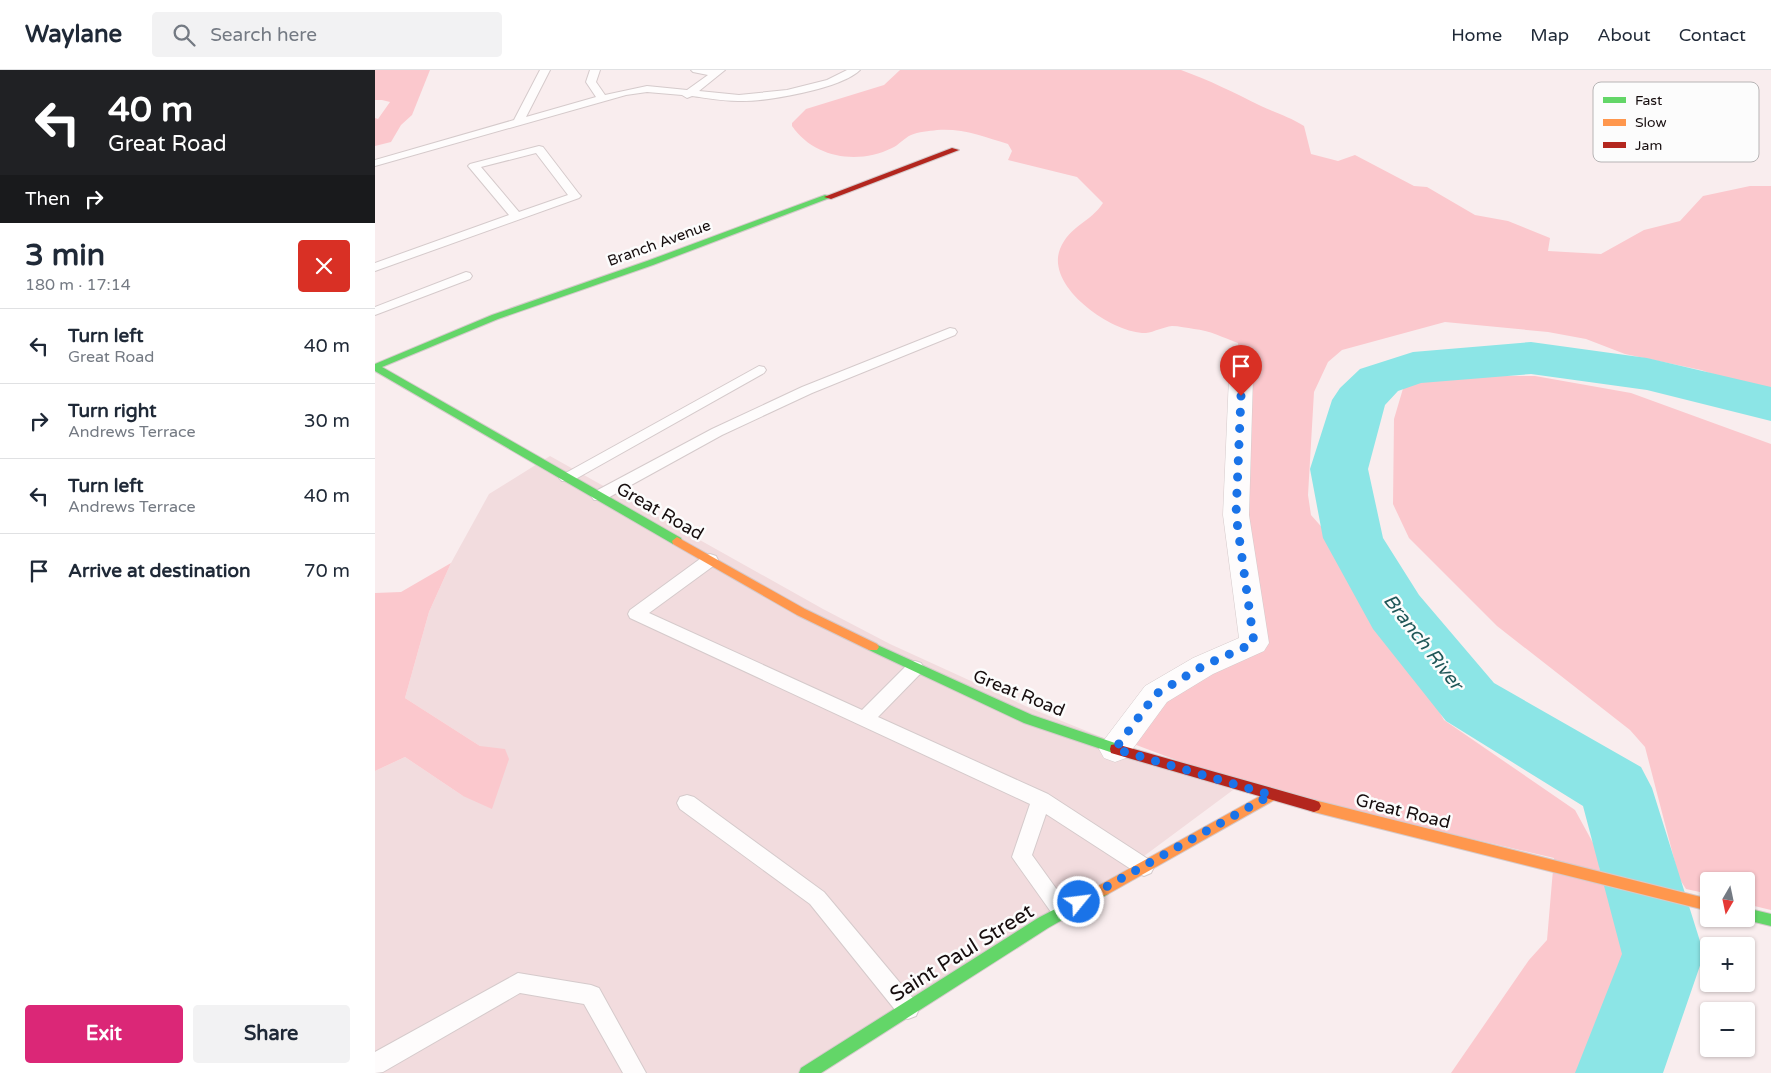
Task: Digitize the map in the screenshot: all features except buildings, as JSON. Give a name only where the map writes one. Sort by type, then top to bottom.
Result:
[{"type":"main road","name":"Branch Avenue","points":[[375,367],[495,317],[650,263],[955,150]]},
{"type":"main road","name":"Great Road","points":[[375,367],[801,612],[915,668],[1029,718],[1115,749],[1271,795],[1700,903]]},
{"type":"main road","name":"Saint Paul Street","points":[[807,1073],[1063,912],[1271,795]]},
{"type":"main road","points":[[1755,916],[1771,920]]},
{"type":"street","points":[[1115,749],[1156,694],[1203,666],[1254,643],[1236,515],[1241,377]]},
{"type":"lane","points":[[519,122],[545,70]]},
{"type":"lane","points":[[595,70],[591,82],[602,98]]},
{"type":"lane","points":[[697,70],[718,72]]},
{"type":"lane","points":[[375,163],[625,92],[647,89],[687,95],[739,98],[787,93],[831,82],[855,70]]},
{"type":"lane","points":[[687,95],[718,72]]},
{"type":"lane","points":[[375,267],[517,217],[575,196],[539,149],[474,166],[517,217]]},
{"type":"lane","points":[[375,311],[466,276]]},
{"type":"lane","points":[[599,496],[717,432],[807,390],[950,332]]},
{"type":"lane","points":[[567,478],[759,370]]},
{"type":"lane","points":[[710,560],[636,614],[1041,800],[1145,867]]},
{"type":"lane","points":[[865,719],[915,668]]},
{"type":"lane","points":[[1041,800],[1022,857],[1063,912]]},
{"type":"lane","points":[[687,803],[817,898],[907,1009]]},
{"type":"lane","points":[[375,1064],[518,983],[591,995],[635,1073]]},
{"type":"shaded area","points":[[375,70],[430,70],[412,115],[401,125],[391,142],[375,146],[375,118],[378,119],[390,102],[375,100]]},
{"type":"shaded area","points":[[900,70],[1181,70],[1222,87],[1304,126],[1311,154],[1338,161],[1355,155],[1414,186],[1427,187],[1475,215],[1508,221],[1550,238],[1548,251],[1601,254],[1644,230],[1680,221],[1703,196],[1750,186],[1771,186],[1771,391],[1754,388],[1701,370],[1625,354],[1586,339],[1548,332],[1445,322],[1342,350],[1328,362],[1314,392],[1308,495],[1311,515],[1356,566],[1444,720],[1575,810],[1604,863],[1599,868],[1609,876],[1635,995],[1628,1039],[1612,1073],[1451,1073],[1529,960],[1547,940],[1554,858],[1237,783],[1131,743],[1149,708],[1249,649],[1237,481],[1240,368],[1238,343],[1216,334],[1177,326],[1146,333],[1132,331],[1100,317],[1072,293],[1062,278],[1058,264],[1060,249],[1069,234],[1098,210],[1103,203],[1077,177],[1008,160],[1012,151],[1008,144],[965,132],[937,130],[917,133],[908,136],[895,147],[879,153],[851,157],[824,152],[801,137],[792,126],[792,123],[806,109],[884,85]]},
{"type":"shaded area","points":[[1407,375],[1535,376],[1631,393],[1771,444],[1771,910],[1755,906],[1755,872],[1700,872],[1700,892],[1686,889],[1679,878],[1645,747],[1630,730],[1497,626],[1409,538],[1393,504],[1394,419]]},
{"type":"shaded area","points":[[550,456],[823,609],[890,644],[1032,709],[1233,790],[1101,888],[820,1073],[375,1073],[375,771],[405,757],[463,796],[480,746],[405,698],[429,612],[451,563],[489,494]]},
{"type":"shaded area","points":[[451,563],[429,612],[405,698],[480,746],[505,749],[509,759],[492,809],[463,796],[405,757],[375,771],[375,593],[401,592]]},
{"type":"waterway","name":"Branch River","points":[[1619,1073],[1663,954],[1615,788],[1470,702],[1396,612],[1353,538],[1339,469],[1359,400],[1379,380],[1413,368],[1531,358],[1647,374],[1771,404]]},
{"type":"traffic: fast","points":[[375,367],[495,317],[650,263],[828,197]]},
{"type":"traffic: fast","points":[[375,367],[677,541]]},
{"type":"traffic: fast","points":[[873,647],[1028,719],[1116,749]]},
{"type":"traffic: fast","points":[[807,1073],[1043,923],[1103,890]]},
{"type":"traffic: fast","points":[[1755,916],[1771,920]]},
{"type":"traffic: slow","points":[[677,541],[801,612],[873,647]]},
{"type":"traffic: slow","points":[[1103,890],[1271,795]]},
{"type":"traffic: slow","points":[[1314,806],[1700,903]]},
{"type":"traffic: jam","points":[[828,197],[955,150]]},
{"type":"traffic: jam","points":[[1116,749],[1314,806]]},
{"type":"route","points":[[1079,902],[1145,867],[1271,795],[1115,749],[1156,694],[1203,666],[1254,643],[1236,515],[1241,396]]}]
